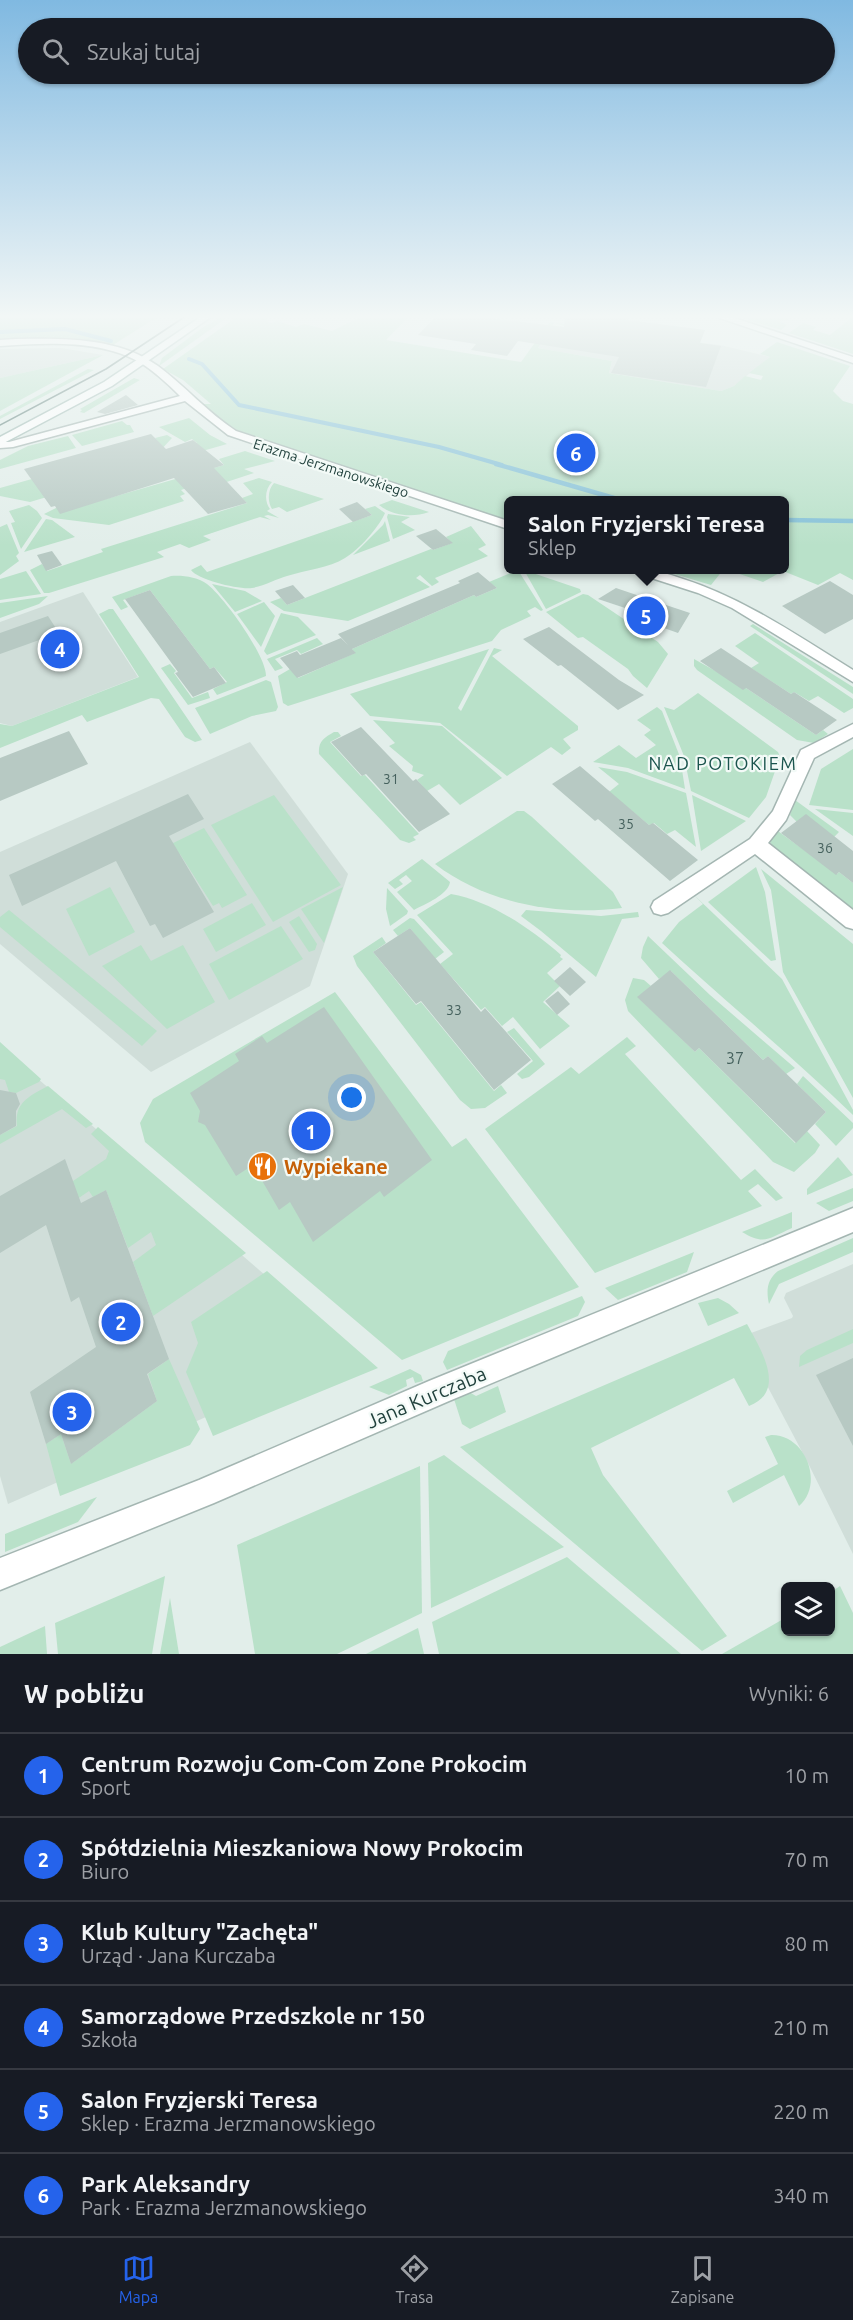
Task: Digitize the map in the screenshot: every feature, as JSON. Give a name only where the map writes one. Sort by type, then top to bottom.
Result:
[{"type":"street","points":[[0,444],[96,391]]},
{"type":"street","name":"Erazma Jerzmanowskiego","points":[[179,391],[223,428],[246,440],[504,524]]},
{"type":"street","points":[[0,444],[18,443],[186,397]]},
{"type":"street","points":[[654,574],[704,590],[737,604],[853,677]]},
{"type":"street","points":[[661,907],[756,844],[780,815],[807,754],[853,730]]},
{"type":"street","points":[[756,844],[853,921]]},
{"type":"street","name":"Jana Kurczaba","points":[[0,1575],[204,1493],[439,1391],[853,1220]]},
{"type":"shaded area","points":[[83,592],[138,677],[12,726],[0,723],[0,622]]},
{"type":"shaded area","points":[[250,742],[348,874],[310,986],[151,1072],[0,944],[0,852]]},
{"type":"shaded area","points":[[0,1046],[354,1352],[8,1504],[0,1476]]},
{"type":"shaded area","points":[[853,1264],[853,1554],[744,1342],[751,1333],[792,1318],[784,1298],[786,1293]]},
{"type":"green space","points":[[0,391],[36,391],[0,411]]},
{"type":"green space","points":[[46,391],[53,391],[0,419],[0,416]]},
{"type":"green space","points":[[111,391],[121,391],[84,413],[80,412],[82,410],[80,409]]},
{"type":"green space","points":[[196,391],[833,391],[843,401],[853,404],[853,580],[840,573],[818,585],[789,573],[789,496],[504,496],[504,519],[249,436],[219,418],[202,404],[211,404]]},
{"type":"green space","points":[[189,418],[210,435],[227,444],[199,452],[190,446],[197,443],[192,439],[185,442],[159,427]]},
{"type":"green space","points":[[122,421],[130,425],[134,432],[82,446],[72,435]]},
{"type":"green space","points":[[167,435],[172,438],[144,468],[30,502],[0,496],[0,488],[159,443],[155,438]]},
{"type":"green space","points":[[68,436],[76,448],[0,469],[0,460],[28,446]]},
{"type":"green space","points":[[245,451],[275,461],[244,469],[254,473],[196,492],[190,487],[181,490],[185,494],[180,496],[184,501],[109,525],[53,518],[44,514],[56,508],[78,507],[224,465],[219,459]]},
{"type":"green space","points":[[259,478],[272,482],[267,492],[266,499],[270,509],[267,511],[279,518],[264,516],[271,520],[260,517],[203,536],[211,540],[189,548],[180,544],[157,552],[164,557],[49,593],[44,593],[30,570],[42,564],[47,571],[103,552],[101,549],[247,503],[242,498],[253,494],[243,483]]},
{"type":"green space","points":[[274,483],[324,499],[287,512],[279,507],[272,509],[269,495]]},
{"type":"green space","points":[[392,500],[429,512],[403,515],[390,512],[379,505]]},
{"type":"green space","points":[[29,505],[42,518],[21,549],[11,523],[15,522],[9,511]]},
{"type":"green space","points":[[375,506],[385,513],[382,519],[362,544],[332,564],[252,588],[220,584],[195,574],[191,570],[201,565],[207,572],[372,515],[365,509]]},
{"type":"green space","points":[[388,514],[410,517],[401,522],[415,530],[393,539]]},
{"type":"green space","points":[[46,519],[52,520],[75,537],[24,552]]},
{"type":"green space","points":[[385,521],[390,541],[353,555],[383,525]]},
{"type":"green space","points":[[7,524],[19,553],[16,556],[19,561],[0,575],[0,527]]},
{"type":"green space","points":[[471,526],[486,545],[478,549],[488,556],[435,578],[439,582],[432,586],[420,575],[416,578],[430,587],[348,621],[284,611],[270,602],[281,598],[287,605],[452,543],[446,537]]},
{"type":"green space","points":[[26,571],[41,594],[0,600],[0,579]]},
{"type":"green space","points":[[508,574],[520,574],[543,610],[535,607],[527,611],[531,616],[501,630],[492,641],[288,706],[283,703],[278,676],[290,669],[298,678],[355,653],[352,649],[474,595],[476,597],[497,588],[489,582]]},
{"type":"green space","points":[[526,574],[536,574],[580,589],[581,592],[546,609]]},
{"type":"green space","points":[[674,574],[720,574],[711,585]]},
{"type":"green space","points":[[740,574],[778,574],[763,582]]},
{"type":"green space","points":[[171,576],[185,576],[199,580],[214,591],[233,613],[252,641],[266,676],[217,695],[213,689],[227,682],[214,667],[210,669],[150,590],[123,600],[128,607],[121,610],[112,597]]},
{"type":"green space","points":[[212,584],[245,591],[262,601],[235,612]]},
{"type":"green space","points":[[583,594],[588,595],[658,642],[668,654],[647,688],[628,669],[583,637],[578,638],[546,612]]},
{"type":"green space","points":[[48,596],[39,604],[0,618],[0,603]]},
{"type":"green space","points":[[264,602],[275,616],[261,647],[237,614]]},
{"type":"green space","points":[[113,609],[202,740],[195,742],[185,737],[159,699],[151,698],[87,722],[82,715],[0,748],[0,724],[12,726],[139,677],[99,614]]},
{"type":"green space","points":[[281,613],[298,617],[316,635],[267,655],[264,651]]},
{"type":"green space","points":[[753,624],[853,687],[853,694],[750,626]]},
{"type":"green space","points":[[755,633],[853,699],[853,708],[844,713],[818,696],[809,701],[794,692],[791,694],[751,668],[759,663],[735,646]]},
{"type":"green space","points":[[317,638],[323,644],[301,654],[297,650],[275,659],[283,668],[275,671],[267,659]]},
{"type":"green space","points":[[494,648],[502,650],[492,656],[578,726],[578,730],[563,739],[571,748],[562,755],[551,747],[507,776],[440,723],[370,716],[350,694],[489,649],[458,708],[461,711]]},
{"type":"green space","points":[[694,659],[746,688],[816,735],[823,730],[828,734],[814,743],[797,740],[697,670],[694,666]]},
{"type":"green space","points":[[170,664],[192,698],[208,692],[210,698],[188,705],[161,668]]},
{"type":"green space","points":[[266,680],[271,682],[278,707],[276,711],[252,716],[210,734],[195,708]]},
{"type":"green space","points":[[698,693],[778,752],[780,757],[766,797],[749,818],[691,791],[684,756],[664,707],[674,710]]},
{"type":"green space","points":[[657,707],[662,711],[680,757],[685,789],[628,768],[593,762],[619,745],[636,758],[656,745],[644,735],[651,730],[637,720]]},
{"type":"green space","points":[[373,720],[442,726],[502,778],[460,805],[439,784],[427,791],[417,780],[424,775],[412,771],[413,766],[389,746],[395,743]]},
{"type":"green space","points":[[338,732],[341,736],[330,742],[361,776],[365,775],[419,834],[413,837],[416,840],[409,843],[400,840],[319,754],[322,740]]},
{"type":"green space","points":[[853,749],[853,810],[809,805],[821,769]]},
{"type":"green space","points":[[598,767],[627,772],[686,793],[696,847],[675,830],[667,834],[654,823],[649,825],[609,792],[619,784]]},
{"type":"green space","points":[[274,795],[341,885],[273,922],[211,825]]},
{"type":"green space","points":[[692,795],[746,821],[701,851]]},
{"type":"green space","points":[[795,800],[839,832],[834,837],[806,815],[797,822],[790,815]]},
{"type":"green space","points":[[815,809],[853,813],[853,836]]},
{"type":"green space","points":[[517,811],[524,811],[532,817],[613,892],[622,908],[573,910],[524,904],[477,889],[455,878],[435,864]]},
{"type":"green space","points":[[204,828],[247,895],[222,908],[219,903],[213,906],[180,854],[171,858],[165,847]]},
{"type":"green space","points":[[775,829],[853,883],[853,913],[776,851],[770,842],[769,835]]},
{"type":"green space","points":[[422,859],[450,882],[441,895],[414,910],[397,892],[412,881],[406,875],[399,880],[403,884],[395,889],[388,883]]},
{"type":"green space","points":[[756,867],[765,892],[776,960],[771,961],[708,902]]},
{"type":"green space","points":[[761,869],[853,944],[853,1098],[783,972],[771,890]]},
{"type":"green space","points":[[110,887],[135,932],[89,956],[66,909]]},
{"type":"green space","points":[[343,887],[324,943],[301,909]]},
{"type":"green space","points":[[387,888],[408,911],[390,926],[386,909]]},
{"type":"green space","points":[[451,894],[481,903],[510,917],[561,955],[563,959],[547,973],[560,986],[543,1002],[570,1026],[540,1049],[513,1017],[502,1026],[485,1007],[481,1010],[440,964],[453,954],[417,915]]},
{"type":"green space","points":[[693,894],[782,979],[853,1110],[853,1115],[662,943],[679,922],[703,904]]},
{"type":"green space","points":[[252,903],[266,925],[216,952],[203,929]]},
{"type":"green space","points":[[9,910],[157,1031],[142,1046],[0,927],[0,917]]},
{"type":"green space","points":[[526,910],[601,916],[638,912],[639,917],[622,919],[596,977],[521,916]]},
{"type":"green space","points":[[299,916],[317,944],[315,950],[309,952],[289,922]]},
{"type":"green space","points":[[410,918],[414,919],[444,952],[435,959],[410,928],[398,936],[393,930]]},
{"type":"green space","points":[[281,926],[303,959],[229,1000],[209,964]]},
{"type":"green space","points":[[648,936],[710,995],[795,1068],[786,1074],[768,1056],[763,1060],[671,971],[659,979],[641,958]]},
{"type":"green space","points":[[382,937],[386,943],[373,952],[416,1005],[421,1002],[494,1091],[501,1085],[507,1093],[485,1108],[471,1109],[460,1100],[357,966],[353,956]]},
{"type":"green space","points":[[141,945],[151,961],[183,945],[215,1002],[167,1029],[102,966]]},
{"type":"green space","points":[[633,978],[644,980],[651,986],[638,997],[695,1052],[699,1048],[795,1143],[807,1131],[820,1145],[815,1153],[794,1172],[773,1162],[628,1011],[625,1000]]},
{"type":"green space","points":[[335,992],[452,1147],[466,1138],[579,1287],[402,1360],[145,1142],[140,1123],[153,1099]]},
{"type":"green space","points":[[514,1028],[545,1064],[529,1077],[522,1079],[517,1074],[533,1061],[507,1032]]},
{"type":"green space","points":[[627,1037],[636,1046],[625,1054],[741,1180],[755,1169],[783,1198],[776,1201],[758,1184],[748,1191],[762,1206],[595,1273],[485,1129],[571,1067],[579,1074]]},
{"type":"green space","points":[[0,1042],[41,1079],[39,1082],[16,1093],[9,1092],[5,1080],[0,1079]]},
{"type":"green space","points":[[803,1076],[853,1123],[853,1128],[836,1146],[815,1124],[826,1112],[797,1084]]},
{"type":"green space","points":[[48,1086],[93,1124],[86,1128],[62,1109],[0,1144],[0,1135],[17,1126],[18,1111],[21,1105],[29,1097]]},
{"type":"green space","points":[[98,1127],[246,1253],[153,1316],[133,1262],[156,1245],[151,1232],[128,1248],[106,1190],[93,1197],[89,1191],[70,1204],[73,1181],[106,1159],[109,1151],[91,1134]]},
{"type":"green space","points":[[838,1157],[853,1175],[807,1195],[807,1189]]},
{"type":"green space","points":[[853,1188],[853,1201],[829,1211],[816,1203]]},
{"type":"green space","points":[[792,1212],[792,1228],[767,1239],[756,1239],[742,1232]]},
{"type":"green space","points":[[853,1238],[853,1252],[779,1284],[769,1304],[768,1286],[778,1271]]},
{"type":"green space","points":[[694,1252],[687,1272],[618,1300],[605,1288]]},
{"type":"green space","points":[[267,1271],[378,1368],[213,1436],[186,1372],[198,1343],[191,1322]]},
{"type":"green space","points":[[582,1296],[585,1302],[578,1316],[447,1370],[443,1362],[448,1351]]},
{"type":"green space","points":[[718,1298],[739,1313],[708,1326],[698,1303]]},
{"type":"green space","points":[[747,1324],[768,1368],[767,1390],[761,1399],[749,1406],[734,1378],[591,1448],[603,1475],[727,1636],[702,1651],[460,1447]]},
{"type":"green space","points":[[853,1329],[853,1343],[799,1367],[800,1356],[807,1350]]},
{"type":"green space","points":[[169,1359],[200,1429],[190,1445],[60,1496],[46,1444],[61,1434],[71,1464],[157,1401],[148,1374]]},
{"type":"green space","points":[[410,1369],[421,1375],[423,1381],[415,1383],[413,1377],[406,1380],[407,1386],[389,1395],[369,1387]]},
{"type":"green space","points":[[498,1386],[506,1412],[470,1429],[462,1424],[454,1399],[469,1392],[476,1396]]},
{"type":"green space","points":[[771,1435],[793,1442],[802,1451],[811,1473],[807,1496],[799,1506],[784,1475],[733,1503],[727,1491],[778,1464],[765,1437]]},
{"type":"green space","points":[[444,1455],[564,1547],[431,1608],[428,1463]]},
{"type":"green space","points":[[420,1466],[422,1613],[337,1654],[255,1654],[237,1545]]},
{"type":"green space","points":[[97,1497],[78,1522],[5,1552],[5,1534]]},
{"type":"green space","points":[[567,1557],[681,1654],[439,1654],[432,1622]]},
{"type":"green space","points":[[165,1576],[152,1654],[58,1654],[55,1623]]},
{"type":"green space","points":[[840,1586],[853,1613],[853,1654],[722,1654],[781,1620],[781,1636],[835,1636],[835,1589]]},
{"type":"green space","points":[[170,1598],[179,1654],[160,1654]]},
{"type":"green space","points":[[45,1626],[47,1654],[0,1654],[0,1647]]},
{"type":"green space","points":[[418,1628],[424,1654],[366,1654]]},
{"type":"building","points":[[126,395],[138,405],[105,414],[97,412]]},
{"type":"building","points":[[151,434],[166,449],[193,440],[224,465],[214,468],[247,503],[208,514],[174,478],[60,514],[55,506],[51,507],[24,469]]},
{"type":"building","points":[[357,502],[372,515],[353,522],[339,509]]},
{"type":"building","points":[[436,529],[453,543],[433,550],[416,536]]},
{"type":"building","points":[[52,551],[62,565],[46,571],[37,555]]},
{"type":"building","points":[[478,572],[497,588],[476,597],[474,595],[352,649],[356,653],[297,678],[280,658],[297,651],[300,655],[341,638],[348,645],[338,634],[460,583],[458,581]]},
{"type":"building","points":[[830,581],[853,595],[853,619],[825,634],[782,606]]},
{"type":"building","points":[[293,585],[305,598],[287,605],[275,591]]},
{"type":"building","points":[[616,588],[690,613],[678,633],[650,623],[625,608],[598,599]]},
{"type":"building","points":[[150,590],[210,669],[214,667],[226,683],[193,697],[175,673],[178,672],[125,599]]},
{"type":"building","points":[[48,616],[59,633],[0,654],[0,633]]},
{"type":"building","points":[[549,627],[619,680],[644,695],[618,710],[561,665],[558,666],[523,639]]},
{"type":"building","points":[[721,648],[791,694],[794,692],[837,720],[816,735],[746,688],[743,690],[700,661]]},
{"type":"building","points":[[361,727],[413,781],[416,779],[450,814],[419,832],[366,774],[362,776],[331,742]]},
{"type":"building","points":[[69,731],[88,764],[0,801],[0,758]]},
{"type":"building","points":[[580,766],[649,825],[653,823],[698,860],[670,881],[598,819],[595,821],[552,784]]},
{"type":"building","points":[[188,794],[204,819],[169,836],[214,912],[163,938],[155,924],[150,926],[116,861],[22,906],[9,875]]},
{"type":"building","points":[[806,814],[853,851],[853,883],[839,872],[836,875],[781,833]]},
{"type":"building","points":[[410,928],[481,1012],[485,1008],[531,1060],[494,1090],[421,1001],[416,1004],[373,952]]},
{"type":"building","points":[[570,967],[586,982],[570,996],[554,981]]},
{"type":"building","points":[[670,970],[763,1060],[768,1056],[826,1112],[796,1143],[699,1048],[695,1052],[637,997]]},
{"type":"building","points":[[558,991],[570,1004],[557,1015],[545,1001]]},
{"type":"building","points":[[324,1007],[432,1160],[384,1197],[380,1191],[313,1242],[290,1202],[279,1210],[253,1165],[236,1176],[205,1125],[198,1122],[200,1111],[190,1093],[239,1061],[235,1054],[262,1036],[267,1043]]},
{"type":"building","points":[[0,1090],[16,1093],[20,1104],[16,1111],[16,1126],[0,1135]]},
{"type":"building","points":[[65,1159],[81,1203],[106,1190],[169,1359],[147,1374],[157,1401],[71,1464],[61,1434],[46,1444],[30,1392],[96,1347],[79,1297],[71,1302],[46,1225],[0,1253],[0,1196]]},
{"type":"building","points":[[853,1358],[853,1446],[816,1375]]},
{"type":"waterway","points":[[227,391],[239,405],[439,447],[502,465]]},
{"type":"waterway","points":[[496,464],[607,496]]},
{"type":"waterway","points":[[789,520],[853,521]]},
{"type":"tram line","points":[[0,425],[64,391]]},
{"type":"place","name":"Park Aleksandry","points":[[576,453]]},
{"type":"place","name":"Salon Fryzjerski Teresa","points":[[646,616]]},
{"type":"place","name":"Samorządowe Przedszkole nr 150","points":[[60,649]]},
{"type":"place","name":"Centrum Rozwoju Com-Com Zone Prokocim","points":[[311,1131]]},
{"type":"place","name":"Wypiekane","points":[[263,1166]]},
{"type":"place","name":"Spółdzielnia Mieszkaniowa Nowy Prokocim","points":[[121,1322]]},
{"type":"place","name":"Klub Kultury \"Zachęta\"","points":[[72,1412]]},
{"type":"district","name":"NAD POTOKIEM","points":[[723,763]]}]
